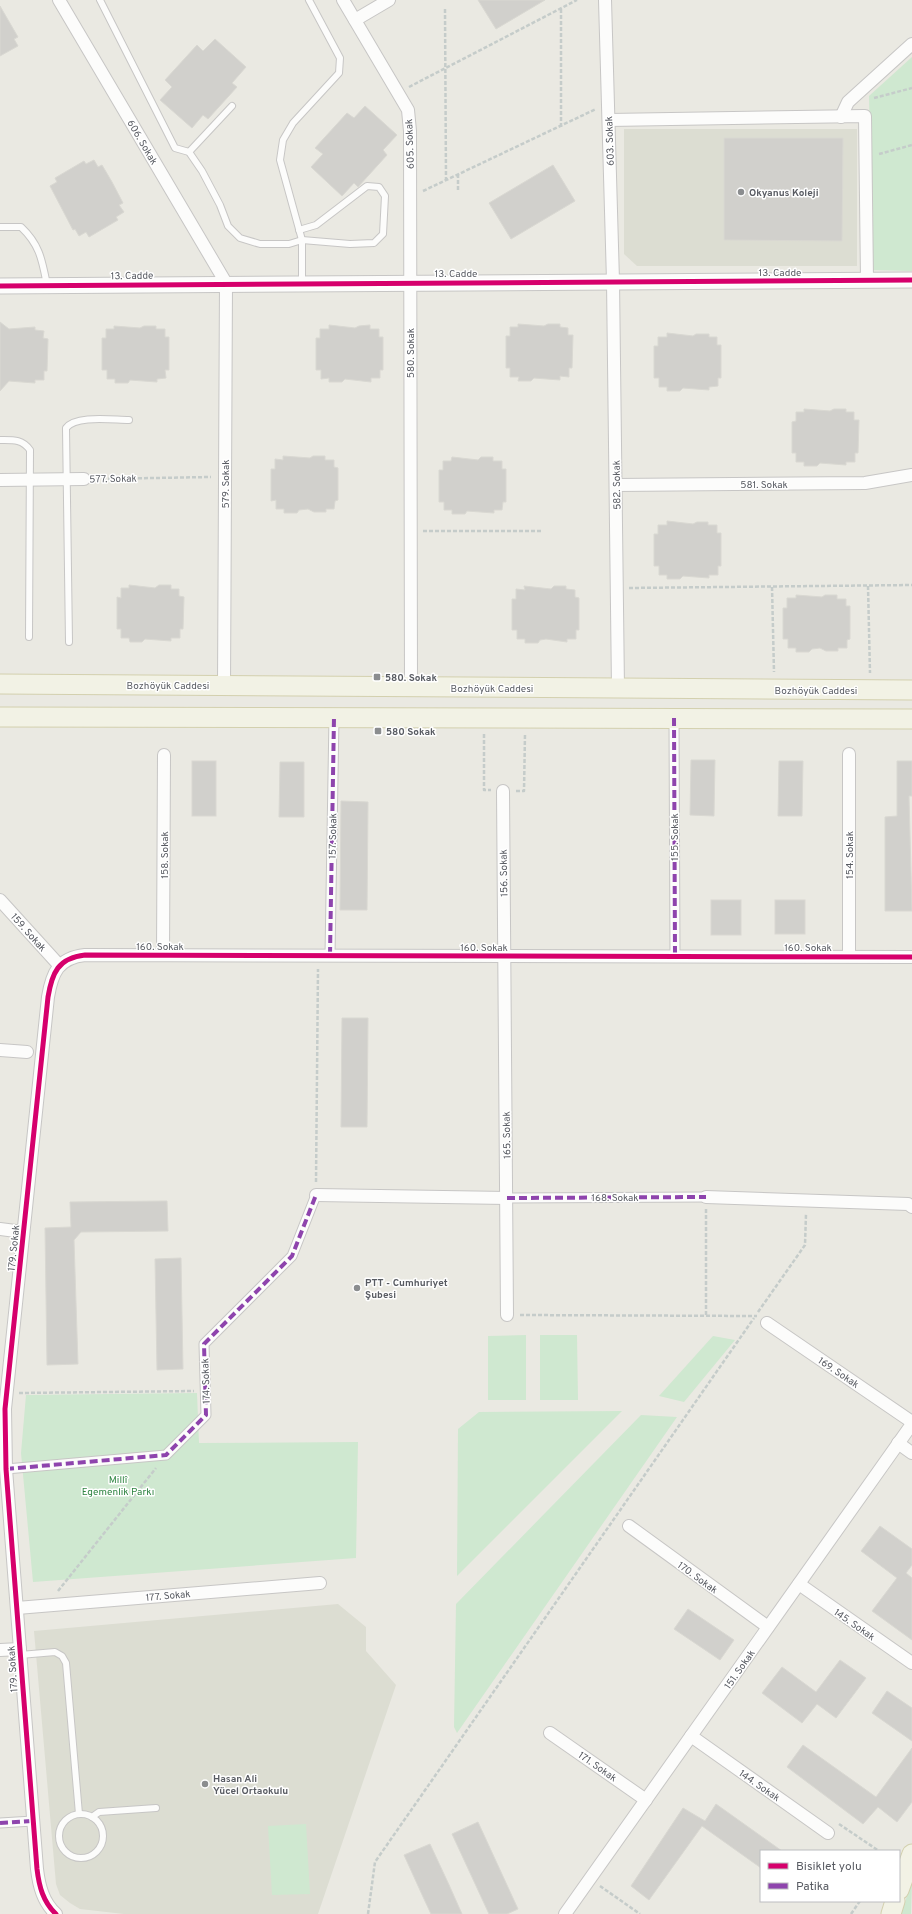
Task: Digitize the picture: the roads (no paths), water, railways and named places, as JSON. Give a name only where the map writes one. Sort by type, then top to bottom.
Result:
[{"type":"main road","name":"Bozhöyük Caddesi","points":[[0,684],[912,690]]},
{"type":"main road","points":[[0,717],[912,718]]},
{"type":"main road","points":[[900,1887],[912,1854]]},
{"type":"main road","points":[[891,1914],[895,1902]]},
{"type":"street","name":"606. Sokak","points":[[59,0],[226,283]]},
{"type":"street","name":"605. Sokak","points":[[343,0],[408,110],[410,282]]},
{"type":"street","points":[[355,20],[389,0]]},
{"type":"street","name":"603. Sokak","points":[[605,0],[613,282]]},
{"type":"street","points":[[841,117],[848,102],[912,44]]},
{"type":"street","points":[[609,120],[865,116],[867,280]]},
{"type":"street","name":"13. Cadde","points":[[0,286],[226,283],[912,280]]},
{"type":"street","name":"580. Sokak","points":[[410,282],[411,687]]},
{"type":"street","name":"582. Sokak","points":[[613,282],[618,688]]},
{"type":"street","name":"579. Sokak","points":[[224,686],[226,283]]},
{"type":"street","name":"581. Sokak","points":[[616,485],[865,483],[912,475]]},
{"type":"street","name":"577. Sokak","points":[[0,480],[84,479]]},
{"type":"street","name":"157. Sokak","points":[[324,955],[334,717]]},
{"type":"street","name":"155. Sokak","points":[[674,718],[675,956]]},
{"type":"street","name":"154. Sokak","points":[[849,754],[850,956]]},
{"type":"street","name":"158. Sokak","points":[[163,955],[164,755]]},
{"type":"street","name":"156. Sokak","points":[[503,791],[504,956]]},
{"type":"street","name":"159. Sokak","points":[[0,900],[59,965]]},
{"type":"street","name":"160. Sokak","points":[[59,965],[73,958],[85,955],[912,956]]},
{"type":"street","name":"165. Sokak","points":[[504,956],[507,1314]]},
{"type":"street","name":"179. Sokak","points":[[50,1912],[38,1880],[17,1608],[3,1469],[4,1409],[50,987],[51,979],[59,965]]},
{"type":"street","points":[[0,1050],[27,1052]]},
{"type":"street","name":"168. Sokak","points":[[316,1195],[507,1198],[706,1197],[908,1204],[912,1207]]},
{"type":"street","name":"174. Sokak","points":[[3,1469],[166,1455],[206,1415],[204,1344],[292,1256],[316,1195]]},
{"type":"street","points":[[0,1229],[23,1232]]},
{"type":"street","name":"169. Sokak","points":[[767,1323],[912,1423]]},
{"type":"street","name":"151. Sokak","points":[[565,1914],[912,1423]]},
{"type":"street","points":[[898,1443],[912,1453]]},
{"type":"street","name":"170. Sokak","points":[[628,1526],[768,1627]]},
{"type":"street","name":"177. Sokak","points":[[17,1608],[320,1583]]},
{"type":"street","name":"145. Sokak","points":[[799,1584],[912,1663]]},
{"type":"street","points":[[0,1650],[20,1652]]},
{"type":"street","name":"171. Sokak","points":[[550,1732],[646,1800]]},
{"type":"street","name":"144. Sokak","points":[[691,1736],[828,1833]]},
{"type":"street","points":[[0,1823],[33,1821]]},
{"type":"lane","points":[[100,0],[175,148],[189,152],[202,171],[220,205],[228,226],[240,238],[260,244],[288,244],[302,240],[350,244],[374,243],[383,234],[384,196],[379,187],[367,186],[316,226],[299,230]]},
{"type":"lane","points":[[302,283],[302,240],[280,160],[283,140],[293,123],[339,73],[340,58],[309,0]]},
{"type":"lane","points":[[189,152],[232,106]]},
{"type":"lane","points":[[0,227],[21,227],[30,236],[40,251],[47,285]]},
{"type":"lane","points":[[69,642],[66,428],[71,422],[80,420],[129,420]]},
{"type":"lane","points":[[0,440],[17,440],[25,444],[30,450],[29,637]]},
{"type":"lane","points":[[20,1652],[54,1652],[62,1656],[66,1663],[79,1814]]},
{"type":"lane","points":[[92,1817],[99,1812],[156,1808]]},
{"type":"lane","points":[[79,1814],[92,1817],[101,1827],[103,1833],[100,1846],[90,1856],[75,1857],[64,1849],[59,1836],[63,1824],[72,1816],[79,1814]]},
{"type":"place","name":"Okyanus Koleji","points":[[741,192]]},
{"type":"place","name":"580. Sokak","points":[[377,677]]},
{"type":"place","name":"580 Sokak","points":[[378,731]]},
{"type":"place","name":"PTT - Cumhuriyet Şubesi","points":[[357,1288]]},
{"type":"place","name":"Hasan Ali Yücel Ortaokulu","points":[[205,1784]]},
{"type":"park label","name":"Millî Egemenlik Parkı","points":[[118,1484]]}]
